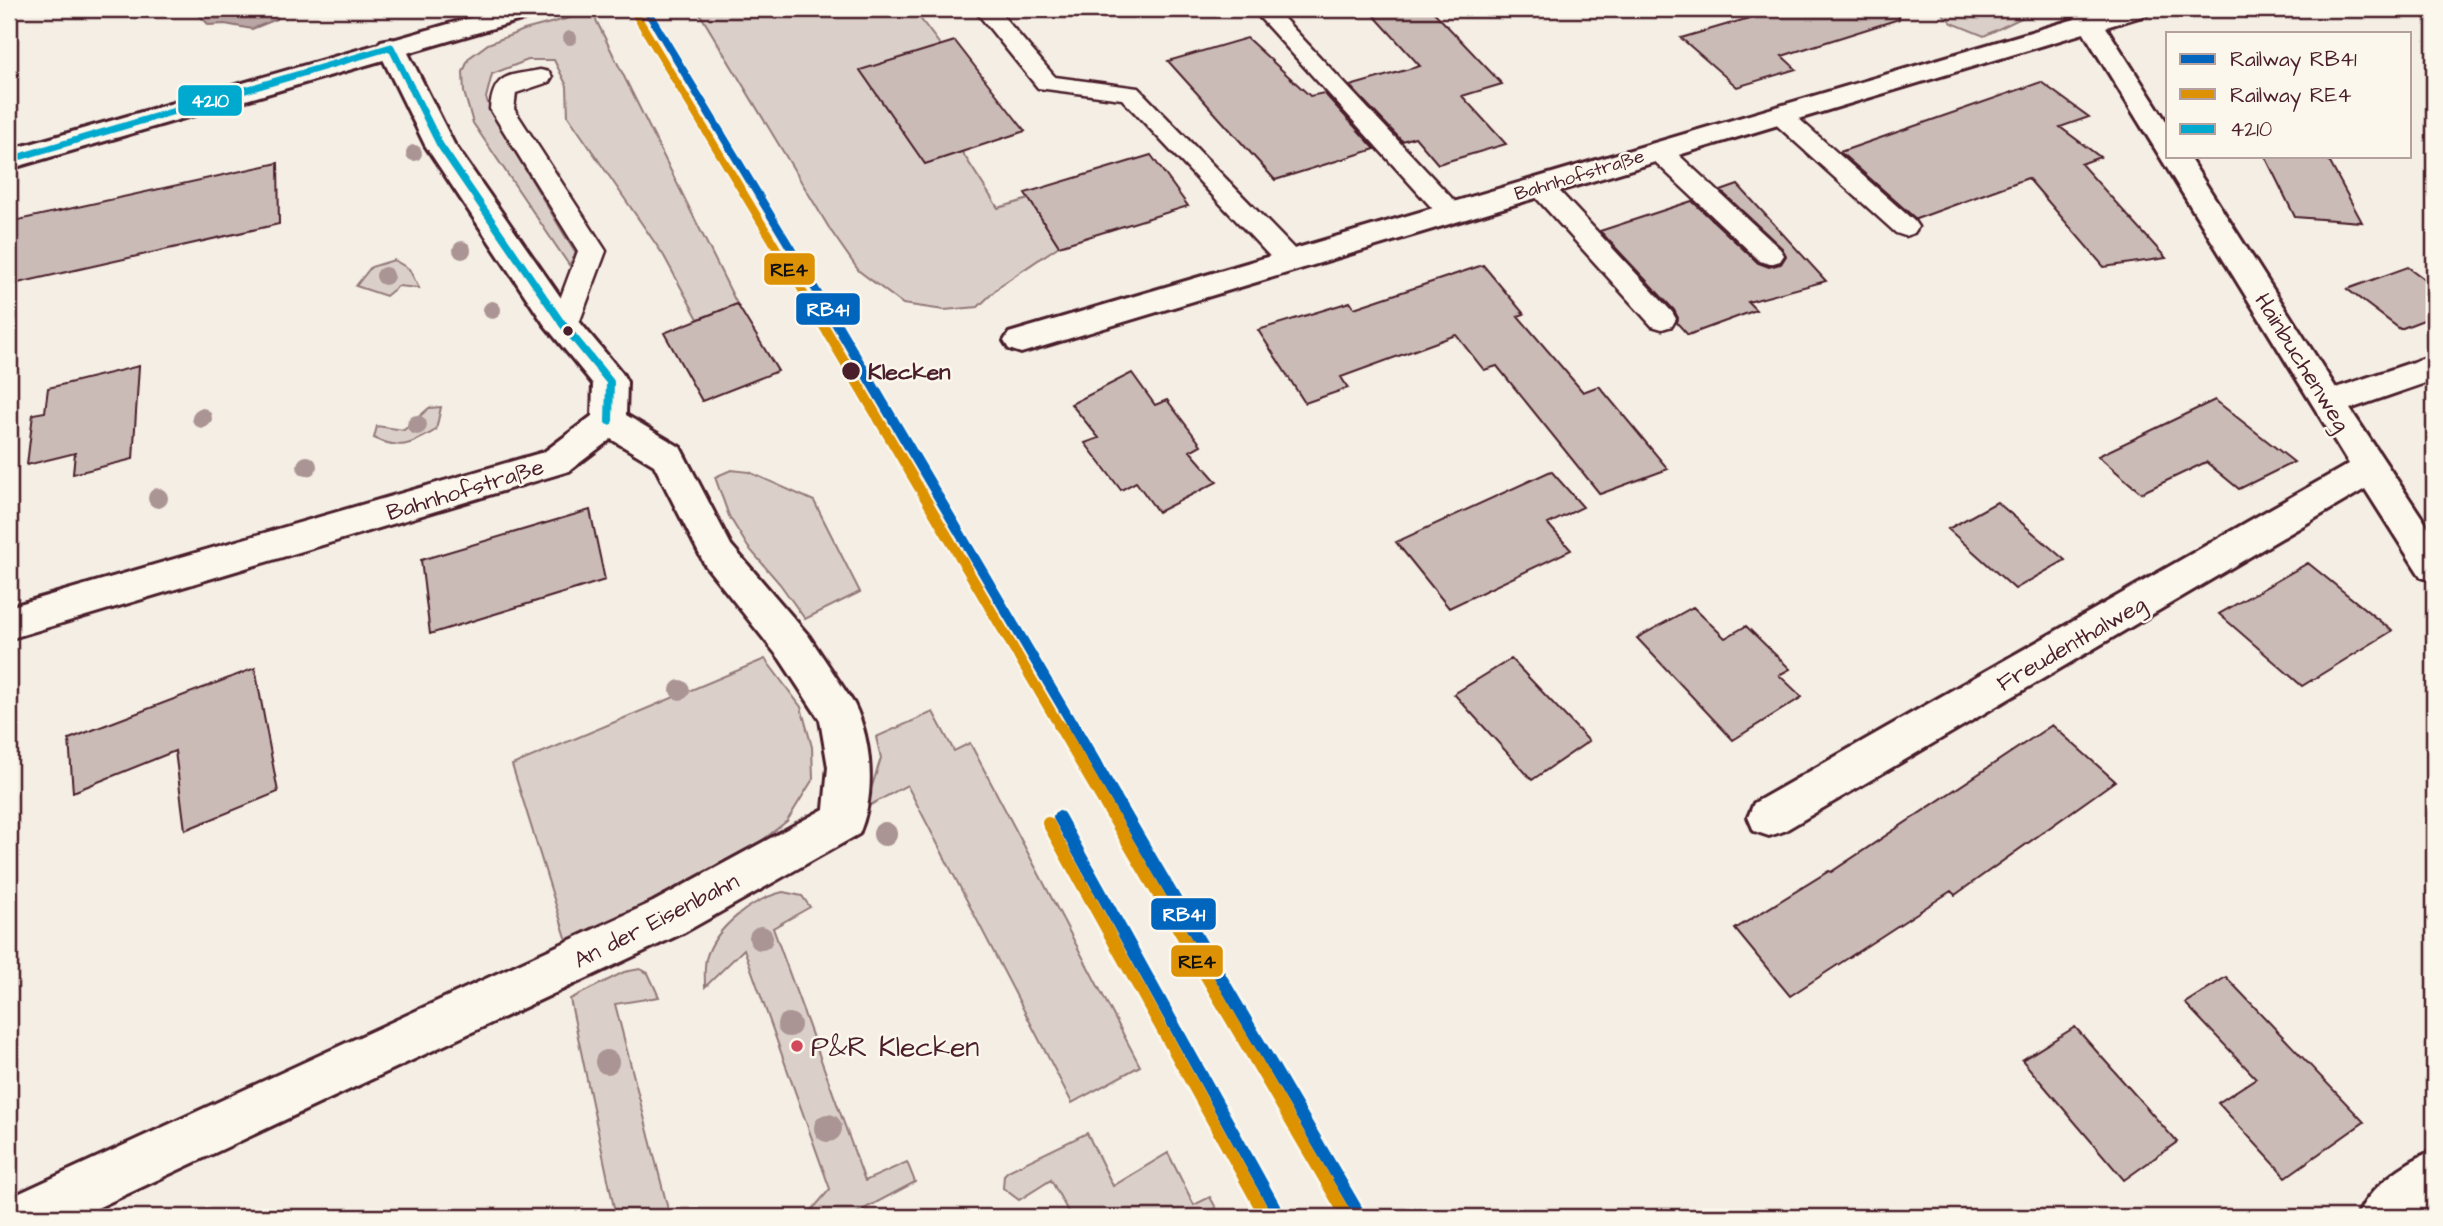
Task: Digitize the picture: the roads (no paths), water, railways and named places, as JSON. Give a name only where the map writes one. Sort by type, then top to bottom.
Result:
[{"type":"street","points":[[9,160],[527,9]]},
{"type":"street","name":"Bahnhofstraße","points":[[1021,341],[1780,115],[2086,15],[2137,9]]},
{"type":"street","points":[[2086,15],[2166,145]]},
{"type":"street","points":[[391,47],[440,145],[564,326],[610,382],[609,421]]},
{"type":"street","name":"Hainbuchenweg","points":[[2175,158],[2328,404],[2434,566]]},
{"type":"street","points":[[2328,404],[2434,367]]},
{"type":"street","name":"Bahnhofstraße","points":[[9,623],[556,462],[609,421]]},
{"type":"street","name":"An der Eisenbahn","points":[[23,1217],[669,917],[844,820],[849,767],[840,716],[794,647],[719,555],[667,456],[609,421]]},
{"type":"street","name":"Freudenthalweg","points":[[1769,817],[2372,468]]},
{"type":"street","points":[[2382,1217],[2434,1175]]},
{"type":"lane","points":[[985,9],[1047,83],[1129,93],[1290,261]]},
{"type":"lane","points":[[1263,9],[1451,213]]},
{"type":"lane","points":[[540,77],[520,81],[504,89],[502,109],[592,251],[564,326]]},
{"type":"lane","points":[[1780,115],[1905,227]]},
{"type":"lane","points":[[1659,151],[1770,254]]},
{"type":"lane","points":[[1540,186],[1662,319]]},
{"type":"rail line","name":"RB41","points":[[646,9],[857,357],[1361,1217]]},
{"type":"rail line","name":"RE4","points":[[636,15],[846,363],[1347,1217]]},
{"type":"rail line","name":"RB41","points":[[1059,817],[1280,1217]]},
{"type":"rail line","name":"RE4","points":[[1048,823],[1266,1217]]},
{"type":"place","name":"Klecken","points":[[851,371]]},
{"type":"place","name":"P&R Klecken","points":[[797,1046]]}]
